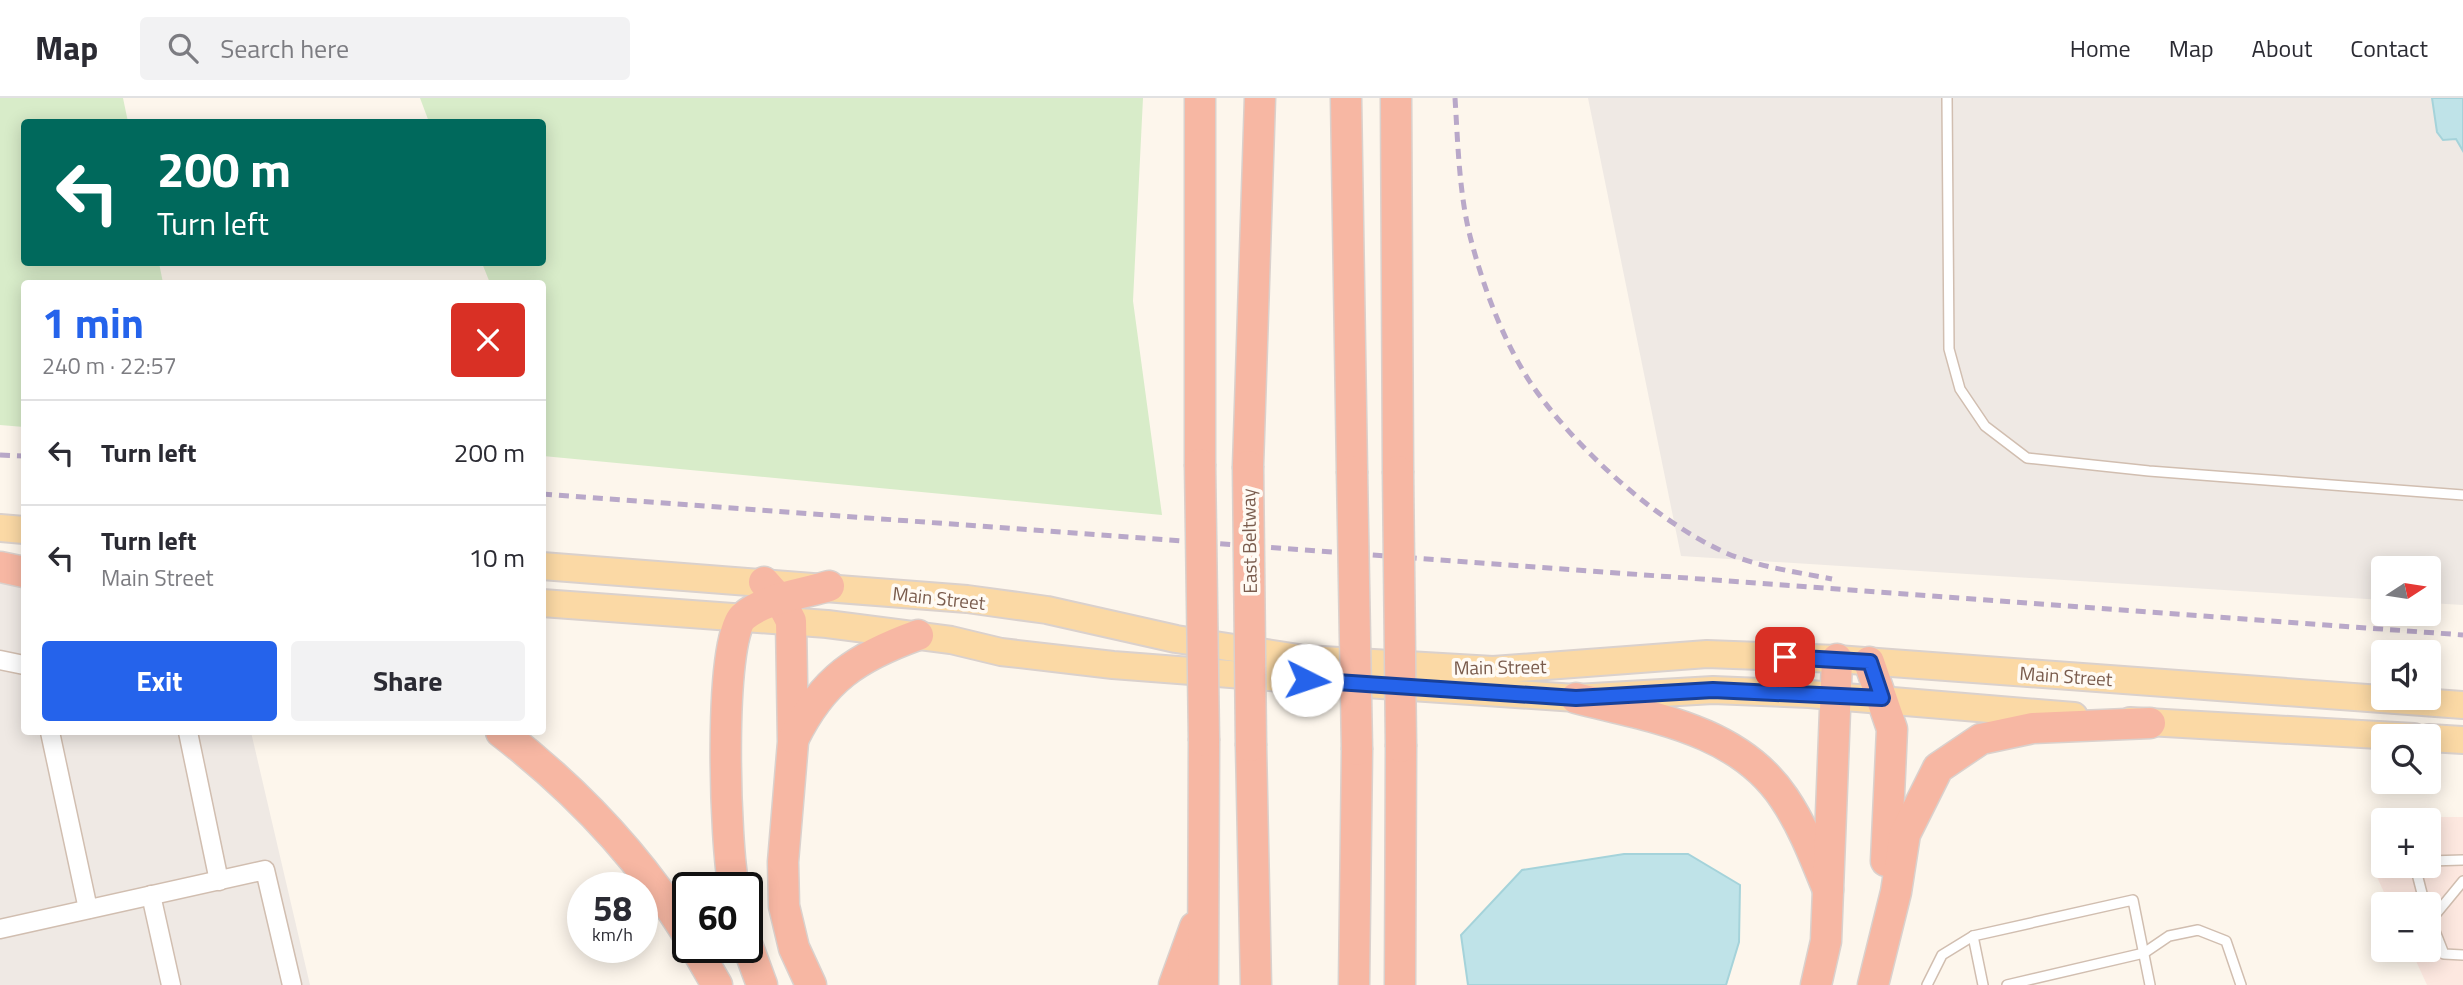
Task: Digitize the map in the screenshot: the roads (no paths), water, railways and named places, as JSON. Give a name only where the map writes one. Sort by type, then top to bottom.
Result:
[{"type":"highway","points":[[1200,98],[1203,985]]},
{"type":"highway","name":"East Beltway","points":[[1256,985],[1248,466],[1260,98]]},
{"type":"highway","points":[[1346,98],[1357,750],[1354,985]]},
{"type":"highway","points":[[1396,98],[1402,920],[1400,985]]},
{"type":"highway","points":[[0,565],[21,571]]},
{"type":"highway","points":[[732,872],[725,809],[729,675],[735,630],[742,618],[779,601],[829,586]]},
{"type":"highway","points":[[779,601],[793,742],[783,862],[784,906],[794,948],[811,985]]},
{"type":"highway","points":[[793,742],[806,713],[850,665],[881,648],[918,635]]},
{"type":"highway","points":[[1815,985],[1826,941],[1837,660]]},
{"type":"highway","points":[[1870,662],[1892,729],[1885,868],[1874,983]]},
{"type":"highway","points":[[1576,698],[1696,730],[1731,748],[1782,795],[1800,822],[1828,890]]},
{"type":"highway","points":[[1874,983],[1896,892],[1905,834],[1938,768],[1981,738],[2033,728],[2150,723]]},
{"type":"highway","points":[[505,735],[551,771],[628,850],[672,910]]},
{"type":"highway","points":[[1174,985],[1204,892]]},
{"type":"highway","points":[[1402,920],[1420,985]]},
{"type":"highway","points":[[704,963],[717,985]]},
{"type":"highway","points":[[754,963],[762,985]]},
{"type":"main road","points":[[0,528],[21,530]]},
{"type":"main road","points":[[0,565],[21,564]]},
{"type":"main road","name":"Main Street","points":[[546,567],[779,601],[1000,652],[1113,665],[1576,698],[1713,690],[1882,698],[2150,723],[2371,735]]},
{"type":"main road","name":"Main Street","points":[[829,586],[1047,610],[1176,639],[1305,659],[1493,670],[1707,654],[1870,662],[2463,705]]},
{"type":"main road","points":[[546,603],[742,618]]},
{"type":"main road","points":[[2441,739],[2463,740]]},
{"type":"street","points":[[0,660],[21,664]]},
{"type":"street","points":[[51,735],[88,909]]},
{"type":"street","points":[[189,735],[219,881]]},
{"type":"street","points":[[0,929],[265,870],[292,985]]},
{"type":"street","points":[[150,895],[171,985]]},
{"type":"lane","points":[[1947,98],[1949,349],[1960,389],[1985,426],[2027,458],[2149,471],[2463,495]]},
{"type":"lane","points":[[2441,861],[2463,860]]},
{"type":"lane","points":[[2441,906],[2463,881]]},
{"type":"lane","points":[[1927,985],[1942,956],[1973,936],[2133,900],[2150,985]]},
{"type":"lane","points":[[2007,985],[2144,953],[2169,936],[2198,930],[2225,941],[2241,985]]},
{"type":"lane","points":[[1973,936],[1983,985]]},
{"type":"lane","points":[[2441,946],[2444,954],[2463,955]]},
{"type":"water","points":[[2432,98],[2463,98],[2463,151],[2456,139],[2443,140],[2437,132]]},
{"type":"water","points":[[1624,854],[1688,854],[1740,885],[1739,942],[1726,985],[1468,985],[1461,935],[1522,870]]},
{"type":"railway","points":[[1455,98],[1461,187],[1476,258],[1495,314],[1511,349],[1548,406],[1617,479],[1670,521],[1697,538],[1750,562],[1832,579]]},
{"type":"railway","points":[[0,455],[21,456]]},
{"type":"railway","points":[[546,494],[2463,635]]}]
